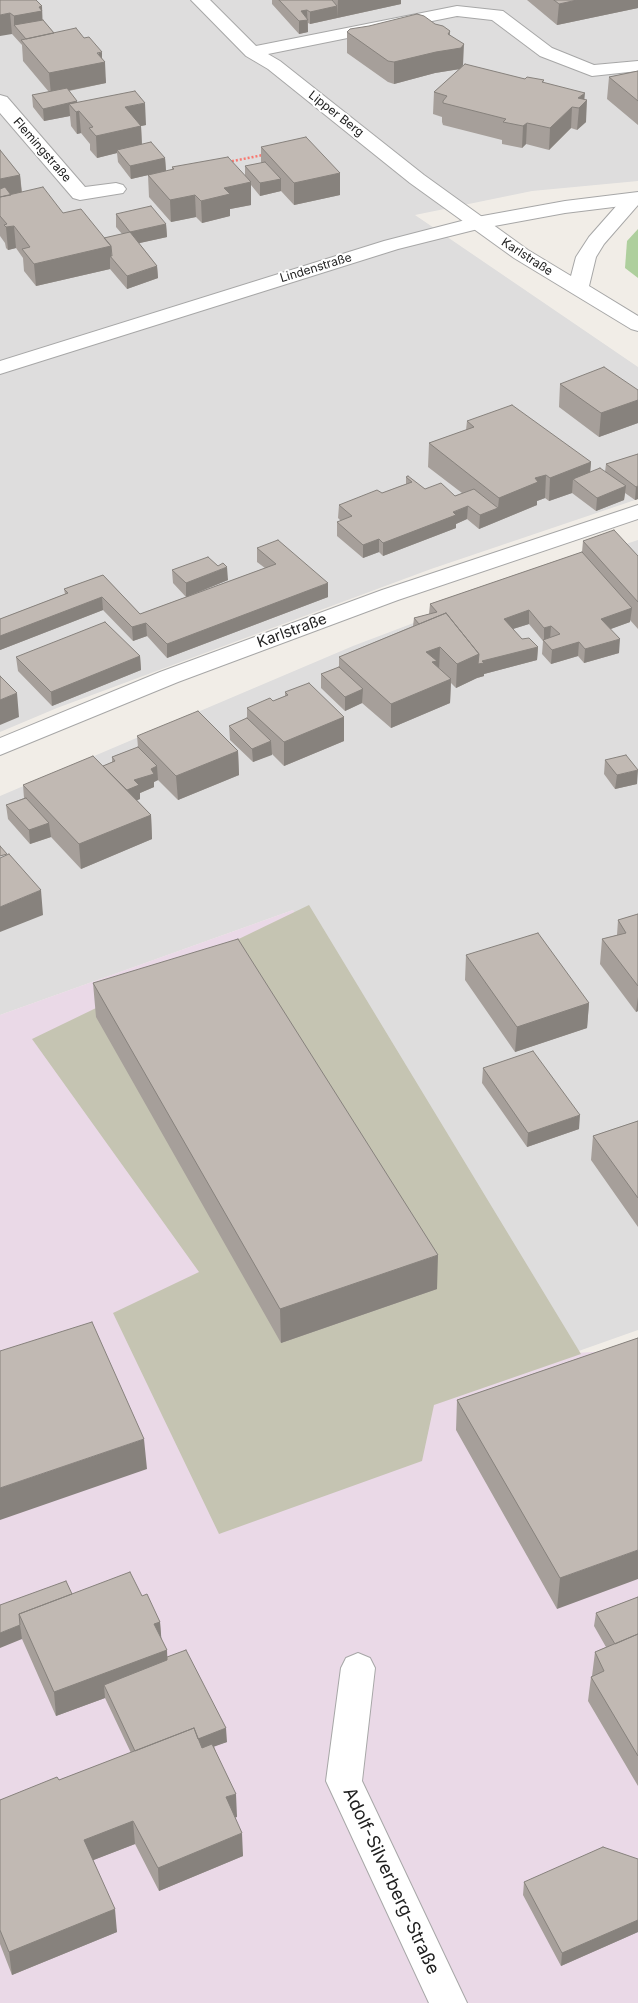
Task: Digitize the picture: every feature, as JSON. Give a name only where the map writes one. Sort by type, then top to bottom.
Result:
[{"type":"street","name":"Lipper Berg","points":[[200,0],[252,52],[274,65],[477,223]]},
{"type":"street","points":[[252,52],[457,11],[497,15],[546,52],[592,71],[638,66]]},
{"type":"street","name":"Flemingstraße","points":[[0,101],[80,194],[116,189]]},
{"type":"street","points":[[578,289],[586,257],[596,241],[636,199]]},
{"type":"street","name":"Lindenstraße","points":[[0,368],[392,244],[477,223],[565,207],[636,199]]},
{"type":"street","name":"Karlstraße","points":[[477,223],[521,254],[638,325]]},
{"type":"street","name":"Karlstraße","points":[[0,747],[178,674],[390,595],[638,512]]},
{"type":"street","points":[[589,527],[614,544]]},
{"type":"street","name":"Adolf-Silverberg-Straße","points":[[358,1668],[344,1781],[448,2003]]},
{"type":"path","points":[[228,162],[264,155]]},
{"type":"shaded area","points":[[0,0],[638,0],[638,181],[532,191],[415,215],[638,367],[638,499],[431,569],[57,708],[0,732]]},
{"type":"shaded area","points":[[638,540],[638,1330],[573,1353],[293,910],[0,1015],[0,796],[353,646],[590,556]]},
{"type":"shaded area","points":[[309,905],[581,1354],[434,1405],[422,1461],[219,1534],[113,1313],[199,1272],[32,1039]]},
{"type":"shaded area","points":[[293,910],[573,1353],[638,1350],[638,2003],[0,2003],[0,1015]]},
{"type":"green space","points":[[638,229],[638,278],[625,268],[627,241]]},
{"type":"building","points":[[0,0],[36,0],[42,6],[39,7],[42,11],[14,16],[10,13],[0,15]]},
{"type":"building","points":[[279,0],[332,0],[337,6],[310,12],[307,10],[301,11],[308,20],[299,21]]},
{"type":"building","points":[[554,0],[577,0],[559,4]]},
{"type":"building","points":[[417,14],[424,16],[435,24],[443,26],[450,31],[448,34],[464,44],[461,48],[394,62],[388,61],[347,32],[350,29]]},
{"type":"building","points":[[43,20],[54,33],[26,39],[14,25]]},
{"type":"building","points":[[76,28],[84,38],[89,37],[102,52],[97,53],[105,62],[49,73],[21,40]]},
{"type":"building","points":[[465,64],[525,79],[527,77],[544,80],[542,82],[585,93],[578,98],[587,100],[579,108],[572,107],[550,128],[527,123],[523,126],[503,122],[506,119],[443,103],[447,96],[434,92]]},
{"type":"building","points":[[638,71],[638,101],[609,77]]},
{"type":"building","points":[[67,88],[77,101],[43,109],[32,95]]},
{"type":"building","points":[[135,91],[145,103],[125,107],[141,126],[96,136],[89,128],[93,127],[79,111],[76,112],[69,104]]},
{"type":"building","points":[[306,137],[340,173],[294,183],[261,147]]},
{"type":"building","points":[[151,142],[165,158],[130,166],[117,150]]},
{"type":"building","points":[[0,150],[20,175],[0,179]]},
{"type":"building","points":[[228,157],[251,182],[224,188],[230,194],[201,201],[195,195],[170,200],[148,175],[174,169],[172,167]]},
{"type":"building","points":[[265,162],[281,179],[260,183],[245,166]]},
{"type":"building","points":[[5,187],[11,195],[0,197],[0,189]]},
{"type":"building","points":[[43,187],[63,213],[81,209],[111,246],[34,264],[22,249],[30,247],[14,226],[6,227],[4,225],[7,224],[0,216],[0,197]]},
{"type":"building","points":[[151,206],[166,224],[130,232],[116,214]]},
{"type":"building","points":[[130,232],[157,266],[127,276],[110,256],[112,256],[111,246],[104,238]]},
{"type":"building","points":[[604,367],[638,390],[638,400],[601,413],[560,384]]},
{"type":"building","points":[[512,405],[591,462],[550,478],[546,475],[535,478],[538,482],[499,498],[429,443],[474,427],[467,421]]},
{"type":"building","points":[[638,454],[638,486],[636,487],[606,464]]},
{"type":"building","points":[[600,468],[626,486],[597,498],[573,479]]},
{"type":"building","points":[[408,476],[425,489],[441,483],[455,496],[474,489],[498,508],[480,515],[468,506],[453,512],[456,515],[383,543],[379,539],[363,545],[337,522],[352,516],[339,505],[377,490],[382,493],[412,482],[406,477]]},
{"type":"building","points":[[614,530],[638,556],[638,602],[583,541]]},
{"type":"building","points":[[278,540],[328,583],[167,644],[146,623],[132,627],[102,597],[0,636],[0,619],[68,593],[64,589],[103,575],[140,614],[276,564],[257,548]]},
{"type":"building","points":[[582,552],[632,608],[601,619],[620,639],[585,649],[579,642],[552,650],[543,640],[560,634],[551,626],[544,628],[529,610],[504,619],[522,639],[529,638],[538,647],[482,661],[484,663],[478,664],[479,654],[446,613],[419,624],[414,618],[437,612],[430,604]]},
{"type":"building","points":[[208,557],[218,566],[223,563],[227,567],[186,583],[172,570]]},
{"type":"building","points":[[446,613],[479,654],[457,664],[440,647],[426,652],[437,661],[432,662],[451,679],[391,704],[339,657]]},
{"type":"building","points":[[105,622],[140,656],[51,692],[16,657]]},
{"type":"building","points":[[339,667],[363,689],[345,697],[321,674]]},
{"type":"building","points":[[0,676],[17,693],[0,700]]},
{"type":"building","points":[[309,683],[344,717],[284,742],[247,708],[270,698],[273,701],[288,695],[285,692]]},
{"type":"building","points":[[198,711],[238,751],[176,776],[137,736]]},
{"type":"building","points":[[247,718],[271,741],[252,749],[229,726]]},
{"type":"building","points":[[138,747],[157,766],[151,769],[154,774],[134,780],[139,785],[127,790],[103,766],[115,761],[112,757]]},
{"type":"building","points":[[626,755],[638,770],[617,775],[605,760]]},
{"type":"building","points":[[93,756],[151,815],[79,844],[23,785]]},
{"type":"building","points":[[26,798],[49,823],[29,830],[6,805]]},
{"type":"building","points":[[0,846],[7,854],[0,856]]},
{"type":"building","points":[[9,854],[41,890],[0,907],[0,858]]},
{"type":"building","points":[[638,914],[638,986],[602,939],[626,933],[618,920]]},
{"type":"building","points":[[538,933],[589,1003],[517,1027],[466,955]]},
{"type":"building","points":[[238,939],[438,1255],[280,1309],[93,983]]},
{"type":"building","points":[[533,1051],[580,1115],[528,1133],[483,1068]]},
{"type":"building","points":[[638,1121],[638,1198],[593,1136]]},
{"type":"building","points":[[92,1322],[144,1439],[0,1488],[0,1351]]},
{"type":"building","points":[[638,1338],[638,1550],[560,1578],[457,1400]]},
{"type":"building","points":[[130,1572],[142,1596],[147,1594],[160,1622],[154,1624],[167,1650],[54,1692],[19,1614]]},
{"type":"building","points":[[66,1581],[72,1594],[19,1614],[20,1625],[0,1633],[0,1605]]},
{"type":"building","points":[[638,1597],[638,1634],[615,1644],[596,1613]]},
{"type":"building","points":[[638,1634],[638,1756],[591,1677],[604,1671],[595,1652]]},
{"type":"building","points":[[186,1650],[226,1728],[198,1739],[194,1728],[135,1751],[104,1685],[167,1660],[167,1657]]},
{"type":"building","points":[[194,1728],[202,1748],[212,1744],[236,1794],[226,1797],[242,1833],[158,1868],[133,1821],[84,1840],[115,1909],[9,1952],[0,1930],[0,1800],[57,1777],[59,1780]]},
{"type":"building","points":[[603,1847],[638,1859],[638,1920],[562,1953],[524,1882]]}]
